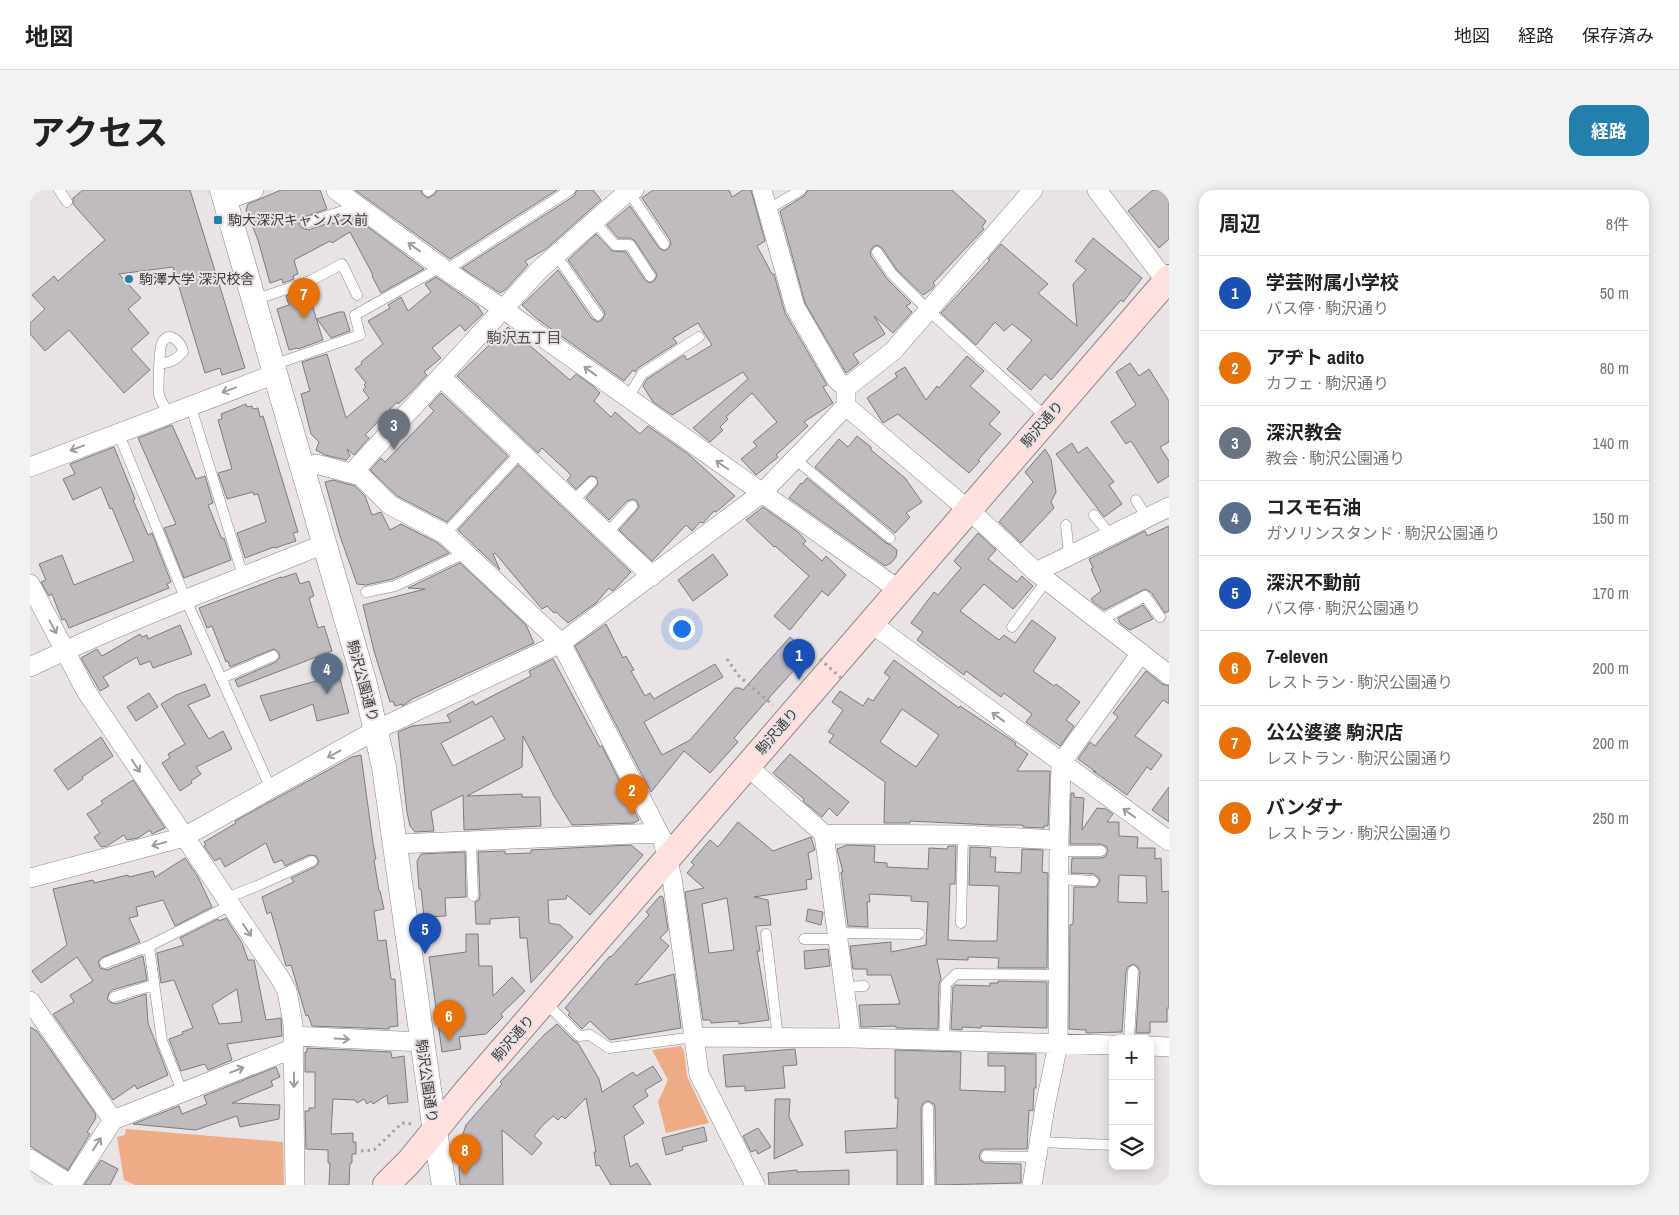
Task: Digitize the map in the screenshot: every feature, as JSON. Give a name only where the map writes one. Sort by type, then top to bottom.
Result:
[{"type":"main road","name":"駒沢通り","points":[[386,1185],[425,1128],[466,1092],[668,860],[1047,418],[1168,282]]},
{"type":"street","points":[[224,195],[254,190]]},
{"type":"street","points":[[336,190],[444,269],[899,590]]},
{"type":"street","points":[[762,190],[795,307],[846,397],[1042,576],[1169,675]]},
{"type":"street","points":[[30,878],[184,837],[376,730],[561,643],[762,493],[795,459],[846,397],[893,351],[1033,190]]},
{"type":"street","points":[[1097,190],[1168,282]]},
{"type":"street","points":[[352,473],[503,309],[556,255],[625,192]]},
{"type":"street","name":"駒沢公園通り","points":[[224,195],[365,684],[376,730],[384,766],[396,844],[422,1042],[425,1128],[444,1185]]},
{"type":"street","points":[[30,466],[168,413],[274,369]]},
{"type":"street","points":[[441,377],[652,576]]},
{"type":"street","points":[[303,467],[316,464],[362,476],[390,505],[445,534],[561,643],[659,833],[672,878],[699,1074],[755,1185]]},
{"type":"street","points":[[1042,576],[1069,556],[1169,507]]},
{"type":"street","points":[[30,667],[65,650],[324,544]]},
{"type":"street","points":[[30,584],[86,691],[280,978],[286,991],[293,1024],[294,1042],[295,1185]]},
{"type":"street","points":[[871,623],[1168,844]]},
{"type":"street","points":[[1032,1185],[1058,1044],[1058,879],[1061,764],[1141,653]]},
{"type":"street","points":[[747,766],[824,834],[964,835],[1059,845]]},
{"type":"street","points":[[396,844],[659,833]]},
{"type":"street","points":[[824,834],[836,936],[854,987],[851,1038]]},
{"type":"street","points":[[30,1001],[113,1120]]},
{"type":"street","points":[[695,1037],[851,1038],[1109,1045]]},
{"type":"street","points":[[30,1159],[71,1185],[113,1120],[294,1042],[422,1042]]},
{"type":"street","points":[[1154,1046],[1169,1047]]},
{"type":"lane","points":[[60,190],[67,202]]},
{"type":"lane","points":[[274,369],[360,335],[355,315],[444,269],[570,190]]},
{"type":"lane","points":[[767,210],[801,190]]},
{"type":"lane","points":[[625,192],[633,198],[664,244]]},
{"type":"lane","points":[[306,223],[358,206]]},
{"type":"lane","points":[[594,221],[615,245],[630,245],[650,276]]},
{"type":"lane","points":[[877,252],[892,274],[928,310],[1047,418]]},
{"type":"lane","points":[[556,255],[598,315]]},
{"type":"lane","points":[[254,300],[310,280],[342,264],[358,295]]},
{"type":"lane","points":[[628,398],[642,374],[699,337]]},
{"type":"lane","points":[[160,364],[159,394],[168,413]]},
{"type":"lane","points":[[190,404],[243,576]]},
{"type":"lane","points":[[118,432],[186,600],[271,789]]},
{"type":"lane","points":[[445,534],[521,452]]},
{"type":"lane","points":[[795,459],[890,538]]},
{"type":"lane","points":[[573,501],[592,482]]},
{"type":"lane","points":[[1136,500],[1147,518]]},
{"type":"lane","points":[[606,533],[632,506]]},
{"type":"lane","points":[[1094,514],[1111,536]]},
{"type":"lane","points":[[1066,525],[1069,556]]},
{"type":"lane","points":[[366,592],[395,586],[465,553]]},
{"type":"lane","points":[[1012,627],[1042,576]]},
{"type":"lane","points":[[1099,620],[1145,596],[1160,618]]},
{"type":"lane","points":[[222,678],[273,656]]},
{"type":"lane","points":[[961,923],[964,835]]},
{"type":"lane","points":[[471,841],[473,896]]},
{"type":"lane","points":[[1059,845],[1101,851]]},
{"type":"lane","points":[[105,963],[149,946],[257,886],[312,861]]},
{"type":"lane","points":[[1058,879],[1093,881]]},
{"type":"lane","points":[[766,934],[778,1038]]},
{"type":"lane","points":[[804,939],[836,936],[919,934]]},
{"type":"lane","points":[[149,946],[162,1041],[182,1091]]},
{"type":"lane","points":[[1130,1035],[1133,971]]},
{"type":"lane","points":[[944,1041],[946,984],[956,974],[1059,975]]},
{"type":"lane","points":[[114,997],[153,985]]},
{"type":"lane","points":[[545,1002],[580,1036],[590,1035],[609,1048],[695,1037]]},
{"type":"lane","points":[[928,1108],[929,1185]]},
{"type":"lane","points":[[986,1156],[1109,1145]]},
{"type":"path","points":[[726,659],[739,676],[775,707]]},
{"type":"path","points":[[820,659],[841,678]]},
{"type":"path","points":[[361,1151],[374,1150],[402,1123],[425,1128]]},
{"type":"shaded area","points":[[681,1046],[684,1051],[687,1076],[709,1123],[666,1133],[658,1102],[668,1080],[652,1050]]},
{"type":"shaded area","points":[[126,1129],[283,1142],[284,1185],[135,1185],[124,1180],[117,1137],[125,1135]]},
{"type":"building","points":[[83,190],[190,190],[245,368],[222,375],[220,368],[205,373],[173,267],[119,274],[141,298],[128,309],[149,333],[131,349],[150,370],[124,393],[69,330],[45,351],[30,334],[30,323],[45,309],[32,295],[54,276],[58,281],[105,240],[73,204],[73,198]]},
{"type":"building","points":[[281,190],[320,190],[327,209],[301,218],[299,225],[302,228],[308,230],[332,222],[333,224],[352,215],[424,269],[381,293],[350,232],[332,243],[330,241],[294,260],[298,274],[293,276],[294,279],[283,283],[282,279],[270,283],[258,240],[246,210],[248,204]]},
{"type":"building","points":[[355,190],[421,190],[422,194],[428,198],[435,194],[437,190],[557,190],[450,259]]},
{"type":"building","points":[[577,190],[593,190],[601,200],[546,249],[525,261],[528,265],[505,290],[500,293],[462,268],[574,196]]},
{"type":"building","points":[[653,190],[729,190],[732,197],[743,190],[751,190],[765,241],[757,246],[772,274],[774,274],[785,313],[827,385],[823,387],[833,403],[804,422],[808,426],[776,455],[778,457],[756,475],[741,459],[757,446],[753,442],[777,422],[752,393],[726,417],[728,419],[720,427],[723,430],[710,442],[693,428],[748,379],[743,372],[672,415],[653,402],[643,386],[647,379],[684,355],[687,360],[712,345],[698,323],[673,338],[677,343],[638,368],[635,372],[633,370],[624,381],[536,318],[522,305],[558,270],[592,319],[598,322],[602,320],[605,315],[604,311],[568,260],[596,234],[612,251],[626,252],[645,280],[650,283],[654,281],[657,276],[656,273],[635,241],[630,238],[618,238],[607,225],[630,206],[659,248],[664,251],[668,249],[671,244],[670,240],[642,198]]},
{"type":"building","points":[[808,190],[952,190],[986,221],[982,227],[984,229],[933,283],[935,285],[932,289],[923,295],[897,270],[882,248],[877,245],[873,247],[870,252],[871,256],[887,279],[911,303],[906,306],[912,312],[893,333],[874,316],[885,334],[853,354],[859,363],[846,373],[805,303],[780,211],[804,196]]},
{"type":"building","points":[[1153,190],[1169,190],[1169,239],[1159,248],[1128,211]]},
{"type":"building","points":[[1093,238],[1142,278],[1123,302],[1121,300],[1051,380],[1045,374],[1031,390],[1007,369],[1032,340],[1012,324],[1004,331],[995,322],[976,345],[941,313],[990,260],[988,259],[1001,244],[1048,284],[1038,293],[1077,326],[1073,284],[1086,270],[1075,261]]},
{"type":"building","points":[[436,277],[479,307],[483,314],[465,331],[460,325],[432,348],[441,358],[424,372],[427,375],[407,396],[398,404],[397,402],[365,435],[369,438],[354,455],[347,449],[350,456],[346,460],[325,455],[316,450],[319,442],[311,434],[301,394],[310,391],[302,362],[327,354],[346,418],[369,398],[363,390],[366,387],[364,385],[366,383],[355,369],[383,344],[368,321],[390,308],[388,305],[401,297],[408,311],[431,292],[425,284]]},
{"type":"building","points":[[299,292],[301,301],[310,298],[323,340],[298,349],[289,350],[277,309],[289,305],[286,296]]},
{"type":"building","points":[[344,312],[350,331],[331,338],[317,319]]},
{"type":"building","points":[[508,327],[570,380],[576,374],[593,386],[600,393],[594,401],[611,417],[615,412],[640,434],[648,426],[688,454],[735,496],[716,512],[714,511],[703,523],[700,522],[692,531],[686,525],[652,561],[619,530],[639,507],[637,501],[633,499],[627,501],[609,520],[586,498],[598,484],[596,477],[590,476],[576,489],[567,480],[571,476],[569,473],[542,448],[538,453],[457,376]]},
{"type":"building","points":[[967,356],[984,371],[970,386],[1000,412],[989,424],[1001,434],[969,473],[898,414],[883,423],[867,398],[897,377],[895,373],[905,367],[926,400]]},
{"type":"building","points":[[1130,363],[1139,376],[1149,369],[1169,401],[1169,442],[1160,447],[1169,461],[1169,476],[1158,483],[1131,441],[1126,444],[1111,422],[1136,405],[1116,372]]},
{"type":"building","points":[[441,393],[508,456],[447,522],[397,496],[370,470],[381,458],[385,462],[434,411],[429,406]]},
{"type":"building","points":[[246,404],[247,407],[252,406],[253,409],[258,408],[260,417],[263,416],[298,532],[293,533],[296,541],[245,558],[237,533],[266,522],[258,494],[254,495],[253,492],[227,499],[218,473],[232,469],[218,420],[222,419],[221,414]]},
{"type":"building","points":[[172,425],[196,479],[205,476],[213,503],[208,505],[221,537],[222,539],[224,538],[231,560],[184,578],[164,528],[176,524],[138,438]]},
{"type":"building","points":[[857,436],[905,478],[922,502],[906,513],[910,517],[895,533],[815,467],[839,439],[848,447]]},
{"type":"building","points":[[1072,443],[1078,453],[1087,447],[1114,482],[1109,485],[1122,504],[1104,517],[1056,454]]},
{"type":"building","points":[[114,447],[135,499],[133,500],[148,535],[152,533],[171,582],[167,584],[169,588],[69,628],[65,619],[62,620],[52,594],[49,596],[41,582],[46,580],[39,564],[62,555],[74,585],[134,561],[101,487],[73,500],[63,479],[75,474],[70,464]]},
{"type":"building","points":[[1045,449],[1051,459],[1056,492],[1051,502],[1054,508],[1021,543],[999,522],[1033,482],[1025,472]]},
{"type":"building","points":[[518,465],[631,572],[614,590],[612,591],[609,588],[596,603],[568,623],[547,606],[542,609],[495,553],[493,554],[500,570],[458,530]]},
{"type":"building","points":[[807,478],[897,550],[896,557],[891,563],[885,566],[789,498]]},
{"type":"building","points":[[333,480],[355,486],[365,496],[372,515],[381,512],[390,530],[401,524],[438,543],[449,553],[393,579],[366,585],[357,584],[340,536],[325,482]]},
{"type":"building","points":[[763,507],[799,533],[806,541],[803,544],[822,561],[826,556],[846,575],[828,596],[822,591],[790,630],[774,616],[809,576],[774,547],[746,520]]},
{"type":"building","points":[[1169,526],[1169,611],[1165,613],[1151,592],[1145,589],[1104,610],[1093,602],[1091,599],[1101,591],[1091,569],[1093,568],[1089,559],[1145,531],[1147,536]]},
{"type":"building","points":[[978,533],[996,550],[988,559],[1017,582],[1022,576],[1033,586],[1013,609],[984,584],[960,611],[999,640],[1004,635],[1015,643],[1032,620],[1056,638],[1033,671],[1054,686],[1056,684],[1080,702],[1066,720],[1074,726],[1060,746],[1026,722],[1032,714],[1004,693],[1001,697],[966,671],[964,675],[917,640],[923,632],[911,623],[934,592],[938,595],[961,568],[954,561]]},
{"type":"building","points":[[713,554],[728,575],[693,601],[678,580]]},
{"type":"building","points":[[460,563],[526,625],[534,643],[410,700],[402,706],[402,704],[395,706],[393,701],[390,702],[374,651],[363,605],[425,589],[408,588]]},
{"type":"building","points":[[296,573],[300,584],[309,581],[314,596],[309,598],[318,628],[324,626],[332,651],[238,687],[235,680],[276,662],[280,657],[279,653],[274,649],[230,667],[228,661],[226,662],[212,626],[207,628],[199,608]]},
{"type":"building","points":[[1143,605],[1153,619],[1130,630],[1120,623],[1118,618]]},
{"type":"building","points":[[606,624],[623,658],[626,656],[634,670],[631,671],[645,696],[650,693],[654,699],[715,664],[723,677],[644,722],[662,755],[690,740],[735,688],[743,690],[790,637],[815,658],[802,672],[797,667],[776,690],[734,738],[738,742],[710,773],[684,751],[651,792],[575,646]]},
{"type":"building","points":[[180,625],[192,654],[153,668],[150,661],[140,665],[137,657],[103,677],[109,686],[100,691],[81,658],[97,649],[102,656],[140,634],[142,637],[147,635],[148,639]]},
{"type":"building","points":[[553,659],[600,747],[602,746],[639,820],[634,823],[572,825],[554,796],[523,736],[522,767],[467,796],[522,794],[522,797],[540,797],[541,826],[464,830],[463,795],[431,811],[434,831],[415,832],[410,826],[407,812],[398,732],[412,726],[451,722],[447,715],[473,701],[475,705],[531,676],[529,671]],"holes":[[[492,716],[505,739],[453,766],[441,743]]]},
{"type":"building","points":[[894,660],[959,708],[960,706],[1016,743],[1015,745],[1028,754],[1017,771],[1050,771],[1048,826],[1044,826],[1044,828],[1023,827],[1023,825],[910,821],[910,823],[884,823],[885,782],[829,742],[834,735],[828,732],[843,710],[832,702],[840,691],[863,706],[868,698],[873,701],[890,677],[884,673]],"holes":[[[902,709],[939,735],[916,767],[880,742]]]},
{"type":"building","points":[[1146,671],[1162,684],[1169,686],[1169,704],[1163,700],[1135,736],[1162,755],[1151,770],[1147,767],[1127,795],[1078,759],[1090,742],[1095,746],[1118,717],[1113,713]]},
{"type":"building","points":[[339,675],[349,713],[317,721],[313,704],[270,721],[260,696]]},
{"type":"building","points":[[205,684],[210,696],[188,705],[209,739],[223,731],[232,749],[196,767],[201,774],[180,791],[162,763],[170,758],[168,754],[185,744],[161,704],[176,695]]},
{"type":"building","points":[[149,693],[158,707],[136,721],[127,707]]},
{"type":"building","points":[[101,737],[113,756],[82,777],[83,779],[68,790],[54,770]]},
{"type":"building","points":[[790,754],[849,802],[837,816],[829,808],[822,817],[773,773]]},
{"type":"building","points":[[361,755],[376,859],[374,860],[384,909],[374,911],[378,941],[386,940],[391,979],[395,979],[398,1026],[389,1027],[389,1029],[312,1026],[308,1015],[306,1016],[291,965],[286,966],[271,912],[267,914],[262,897],[294,882],[291,878],[315,867],[319,862],[316,856],[309,855],[285,866],[282,860],[274,863],[266,843],[225,867],[220,858],[215,861],[204,846],[206,845],[204,842],[236,823],[235,821],[352,757]]},
{"type":"building","points":[[133,780],[165,828],[152,834],[150,830],[138,838],[127,840],[124,835],[107,846],[101,847],[94,837],[100,833],[87,814],[103,804],[101,801]]},
{"type":"building","points":[[1169,787],[1169,822],[1152,810]]},
{"type":"building","points":[[1071,793],[1074,793],[1074,797],[1084,798],[1082,830],[1097,808],[1106,809],[1113,814],[1107,822],[1119,822],[1119,836],[1138,837],[1137,848],[1155,848],[1155,859],[1161,858],[1162,892],[1169,891],[1169,1008],[1167,1008],[1167,1022],[1150,1022],[1150,1033],[1136,1033],[1140,971],[1133,964],[1126,971],[1122,1032],[1086,1033],[1086,1030],[1069,1029],[1070,925],[1073,924],[1074,887],[1096,887],[1100,881],[1094,874],[1071,873],[1072,858],[1101,858],[1105,857],[1108,851],[1107,847],[1101,844],[1070,844]],"holes":[[[1119,875],[1146,876],[1147,903],[1118,902]]]},
{"type":"building","points":[[738,822],[773,851],[811,837],[815,850],[808,853],[812,879],[806,880],[807,889],[754,897],[768,900],[771,925],[756,926],[760,951],[757,951],[769,1020],[739,1024],[739,1021],[711,1023],[710,1020],[703,1020],[685,892],[704,888],[687,873],[694,865],[691,862],[710,840],[718,847]],"holes":[[[727,898],[734,950],[709,953],[702,904]]]},
{"type":"building","points":[[631,845],[643,855],[590,915],[567,895],[566,899],[548,900],[549,923],[560,925],[573,937],[531,983],[527,938],[520,938],[519,917],[490,919],[490,924],[476,924],[475,902],[479,900],[480,896],[478,852],[505,851],[505,854],[531,853],[531,850]]},
{"type":"building","points":[[847,845],[875,846],[874,862],[887,863],[887,867],[928,869],[929,848],[947,849],[948,846],[956,846],[955,884],[950,884],[948,940],[973,941],[997,941],[999,886],[969,885],[970,847],[991,848],[990,857],[996,857],[995,872],[1021,873],[1022,849],[1043,850],[1042,872],[1048,873],[1047,968],[998,968],[999,958],[937,959],[941,979],[939,984],[938,1029],[896,1028],[896,1026],[861,1027],[859,1005],[900,1004],[891,975],[867,975],[867,969],[853,969],[850,946],[891,942],[891,952],[926,945],[928,902],[911,901],[911,896],[869,894],[870,902],[867,902],[868,927],[848,926],[841,872],[843,872],[837,849]]},
{"type":"building","points":[[465,852],[466,897],[445,898],[446,916],[424,917],[417,861],[421,854]]},
{"type":"building","points":[[185,858],[198,877],[212,907],[175,926],[163,900],[136,907],[138,916],[129,918],[140,942],[103,957],[98,961],[100,968],[107,970],[143,956],[147,980],[112,990],[107,999],[116,1004],[146,994],[148,1023],[168,1075],[137,1089],[135,1085],[113,1100],[53,1014],[74,1002],[70,995],[93,981],[77,957],[41,983],[32,971],[67,945],[53,889],[93,880],[94,883],[153,871],[155,877]]},
{"type":"building","points":[[660,896],[663,897],[668,930],[660,938],[669,946],[635,985],[674,974],[681,1028],[610,1040],[590,1021],[582,1029],[568,1015],[570,1013],[565,1008],[649,915],[646,912]]},
{"type":"building","points":[[808,909],[823,912],[821,925],[806,921]]},
{"type":"building","points":[[226,918],[242,943],[248,960],[254,960],[266,1020],[281,1018],[282,1036],[227,1044],[232,1060],[208,1070],[205,1064],[181,1071],[169,1039],[193,1028],[174,980],[161,983],[157,953],[184,945],[180,938],[218,919],[219,921]],"holes":[[[237,989],[242,1022],[219,1024],[212,1005]]]},
{"type":"building","points":[[466,934],[478,934],[479,966],[492,966],[493,996],[512,977],[525,991],[501,1014],[503,1017],[486,1034],[459,1037],[461,1049],[442,1052],[429,957],[466,952]]},
{"type":"building","points":[[828,949],[830,966],[805,969],[804,951]]},
{"type":"building","points":[[998,981],[1047,982],[1047,1028],[981,1026],[981,1028],[962,1027],[962,1030],[951,1029],[953,987],[955,985],[990,986],[990,983],[998,983]]},
{"type":"building","points":[[557,1024],[578,1043],[599,1079],[602,1092],[633,1072],[636,1076],[653,1066],[662,1080],[645,1090],[648,1096],[633,1106],[644,1123],[624,1136],[630,1167],[637,1163],[651,1185],[611,1185],[599,1165],[596,1166],[594,1152],[596,1152],[586,1098],[565,1119],[562,1116],[558,1120],[553,1116],[543,1125],[534,1136],[542,1143],[532,1155],[502,1130],[503,1185],[460,1185],[458,1148],[466,1125],[502,1084],[500,1082],[544,1035]]},
{"type":"building","points":[[30,1027],[37,1031],[95,1113],[96,1118],[87,1132],[90,1134],[68,1170],[30,1146]]},
{"type":"building","points":[[307,1048],[391,1052],[392,1058],[404,1056],[408,1102],[388,1104],[387,1095],[373,1104],[371,1101],[367,1104],[364,1099],[357,1103],[355,1100],[333,1099],[331,1134],[353,1133],[353,1142],[356,1142],[356,1154],[352,1154],[352,1163],[350,1163],[349,1185],[329,1185],[330,1163],[328,1163],[328,1150],[306,1149],[305,1111],[309,1111],[309,1108],[315,1108],[315,1072],[305,1072],[305,1052],[307,1052]]},
{"type":"building","points":[[795,1049],[797,1065],[783,1066],[785,1088],[745,1091],[745,1086],[726,1087],[723,1055]]},
{"type":"building","points":[[895,1050],[961,1052],[960,1090],[1005,1092],[1005,1066],[988,1066],[988,1053],[1036,1054],[1036,1088],[1034,1088],[1033,1111],[1029,1110],[1027,1149],[986,1149],[982,1150],[979,1155],[980,1160],[985,1163],[1021,1164],[1021,1183],[936,1185],[935,1108],[934,1104],[928,1101],[924,1102],[921,1108],[922,1185],[897,1185],[897,1150],[846,1153],[845,1131],[897,1128],[898,1098],[895,1098]]},
{"type":"building","points":[[276,1067],[280,1077],[271,1081],[273,1086],[232,1103],[280,1105],[279,1119],[240,1127],[237,1116],[196,1130],[133,1124],[179,1106],[182,1114],[207,1104],[204,1096]]},
{"type":"building","points":[[775,1099],[790,1099],[789,1117],[803,1145],[774,1159]]},
{"type":"building","points":[[704,1127],[707,1141],[682,1147],[683,1150],[666,1155],[662,1138]]},
{"type":"building","points":[[758,1128],[771,1147],[758,1154],[756,1150],[751,1152],[743,1136]]},
{"type":"building","points":[[101,1160],[118,1169],[110,1185],[84,1185]]},
{"type":"building","points":[[797,1170],[797,1172],[849,1170],[849,1185],[769,1185],[768,1173]]},
{"type":"place","name":"駒大深沢キャンパス前","points":[[218,220]]},
{"type":"place","name":"駒澤大学 深沢校舎","points":[[129,279]]},
{"type":"place","name":"公公婆婆 駒沢店","points":[[304,319]]},
{"type":"place","name":"深沢教会","points":[[394,450]]},
{"type":"place","name":"学芸附属小学校","points":[[799,680]]},
{"type":"place","name":"コスモ石油","points":[[327,694]]},
{"type":"place","name":"アヂト adito","points":[[632,815]]},
{"type":"place","name":"深沢不動前","points":[[425,954]]},
{"type":"place","name":"7-eleven","points":[[449,1041]]},
{"type":"place","name":"バンダナ","points":[[465,1175]]},
{"type":"district","name":"駒沢五丁目","points":[[524,337]]}]
